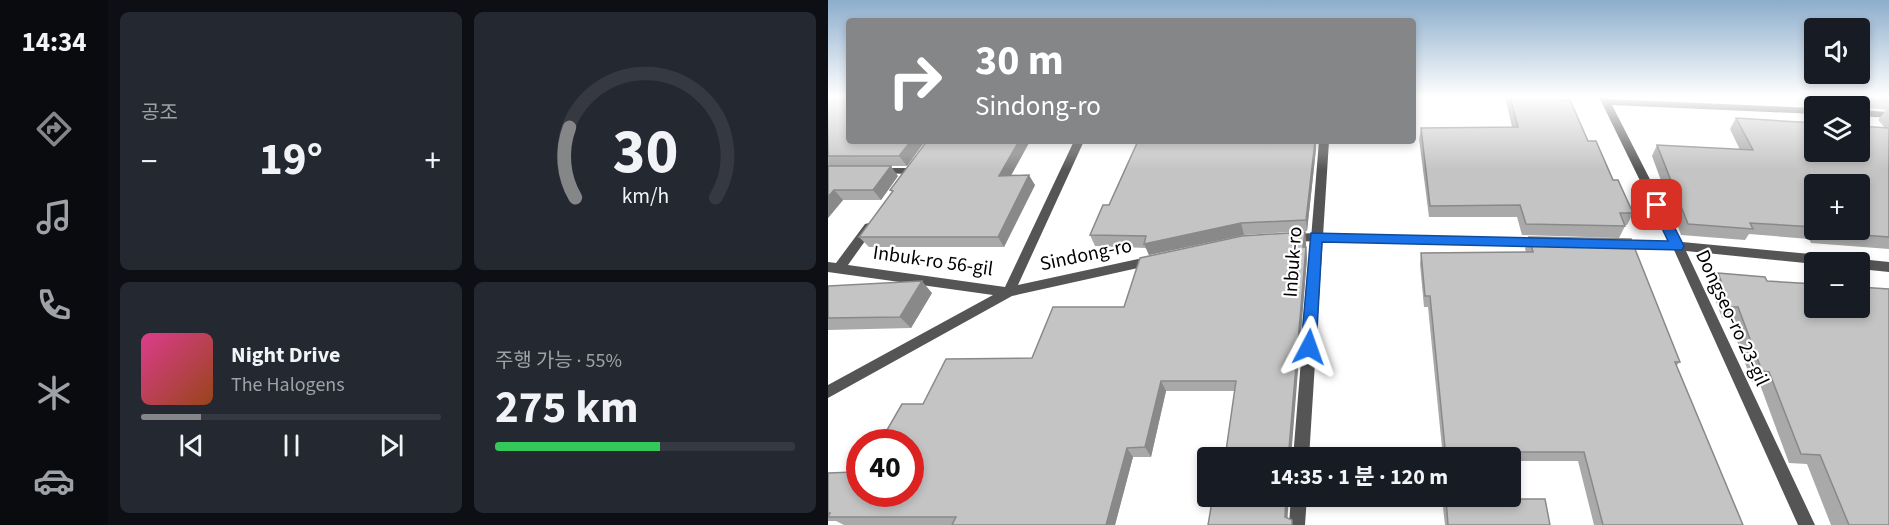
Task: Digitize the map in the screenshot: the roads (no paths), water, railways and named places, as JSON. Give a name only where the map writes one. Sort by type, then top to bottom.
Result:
[{"type":"street","name":"Dongseo-ro 23-gil","points":[[1616,122],[1678,246],[1807,525]]},
{"type":"street","name":"Inbuk-ro 56-gil","points":[[834,267],[1009,292],[1078,144]]},
{"type":"street","name":"Inbuk-ro","points":[[1302,447],[1324,144]]},
{"type":"street","points":[[864,171],[910,171]]},
{"type":"street","points":[[834,267],[875,219]]},
{"type":"street","points":[[1275,239],[1316,237],[1549,243]]},
{"type":"street","points":[[1608,245],[1678,246],[1804,258]]},
{"type":"street","name":"Sindong-ro","points":[[828,392],[1009,292],[1166,258]]},
{"type":"street","points":[[1870,265],[1889,267]]},
{"type":"street","points":[[1297,525],[1298,507]]}]
